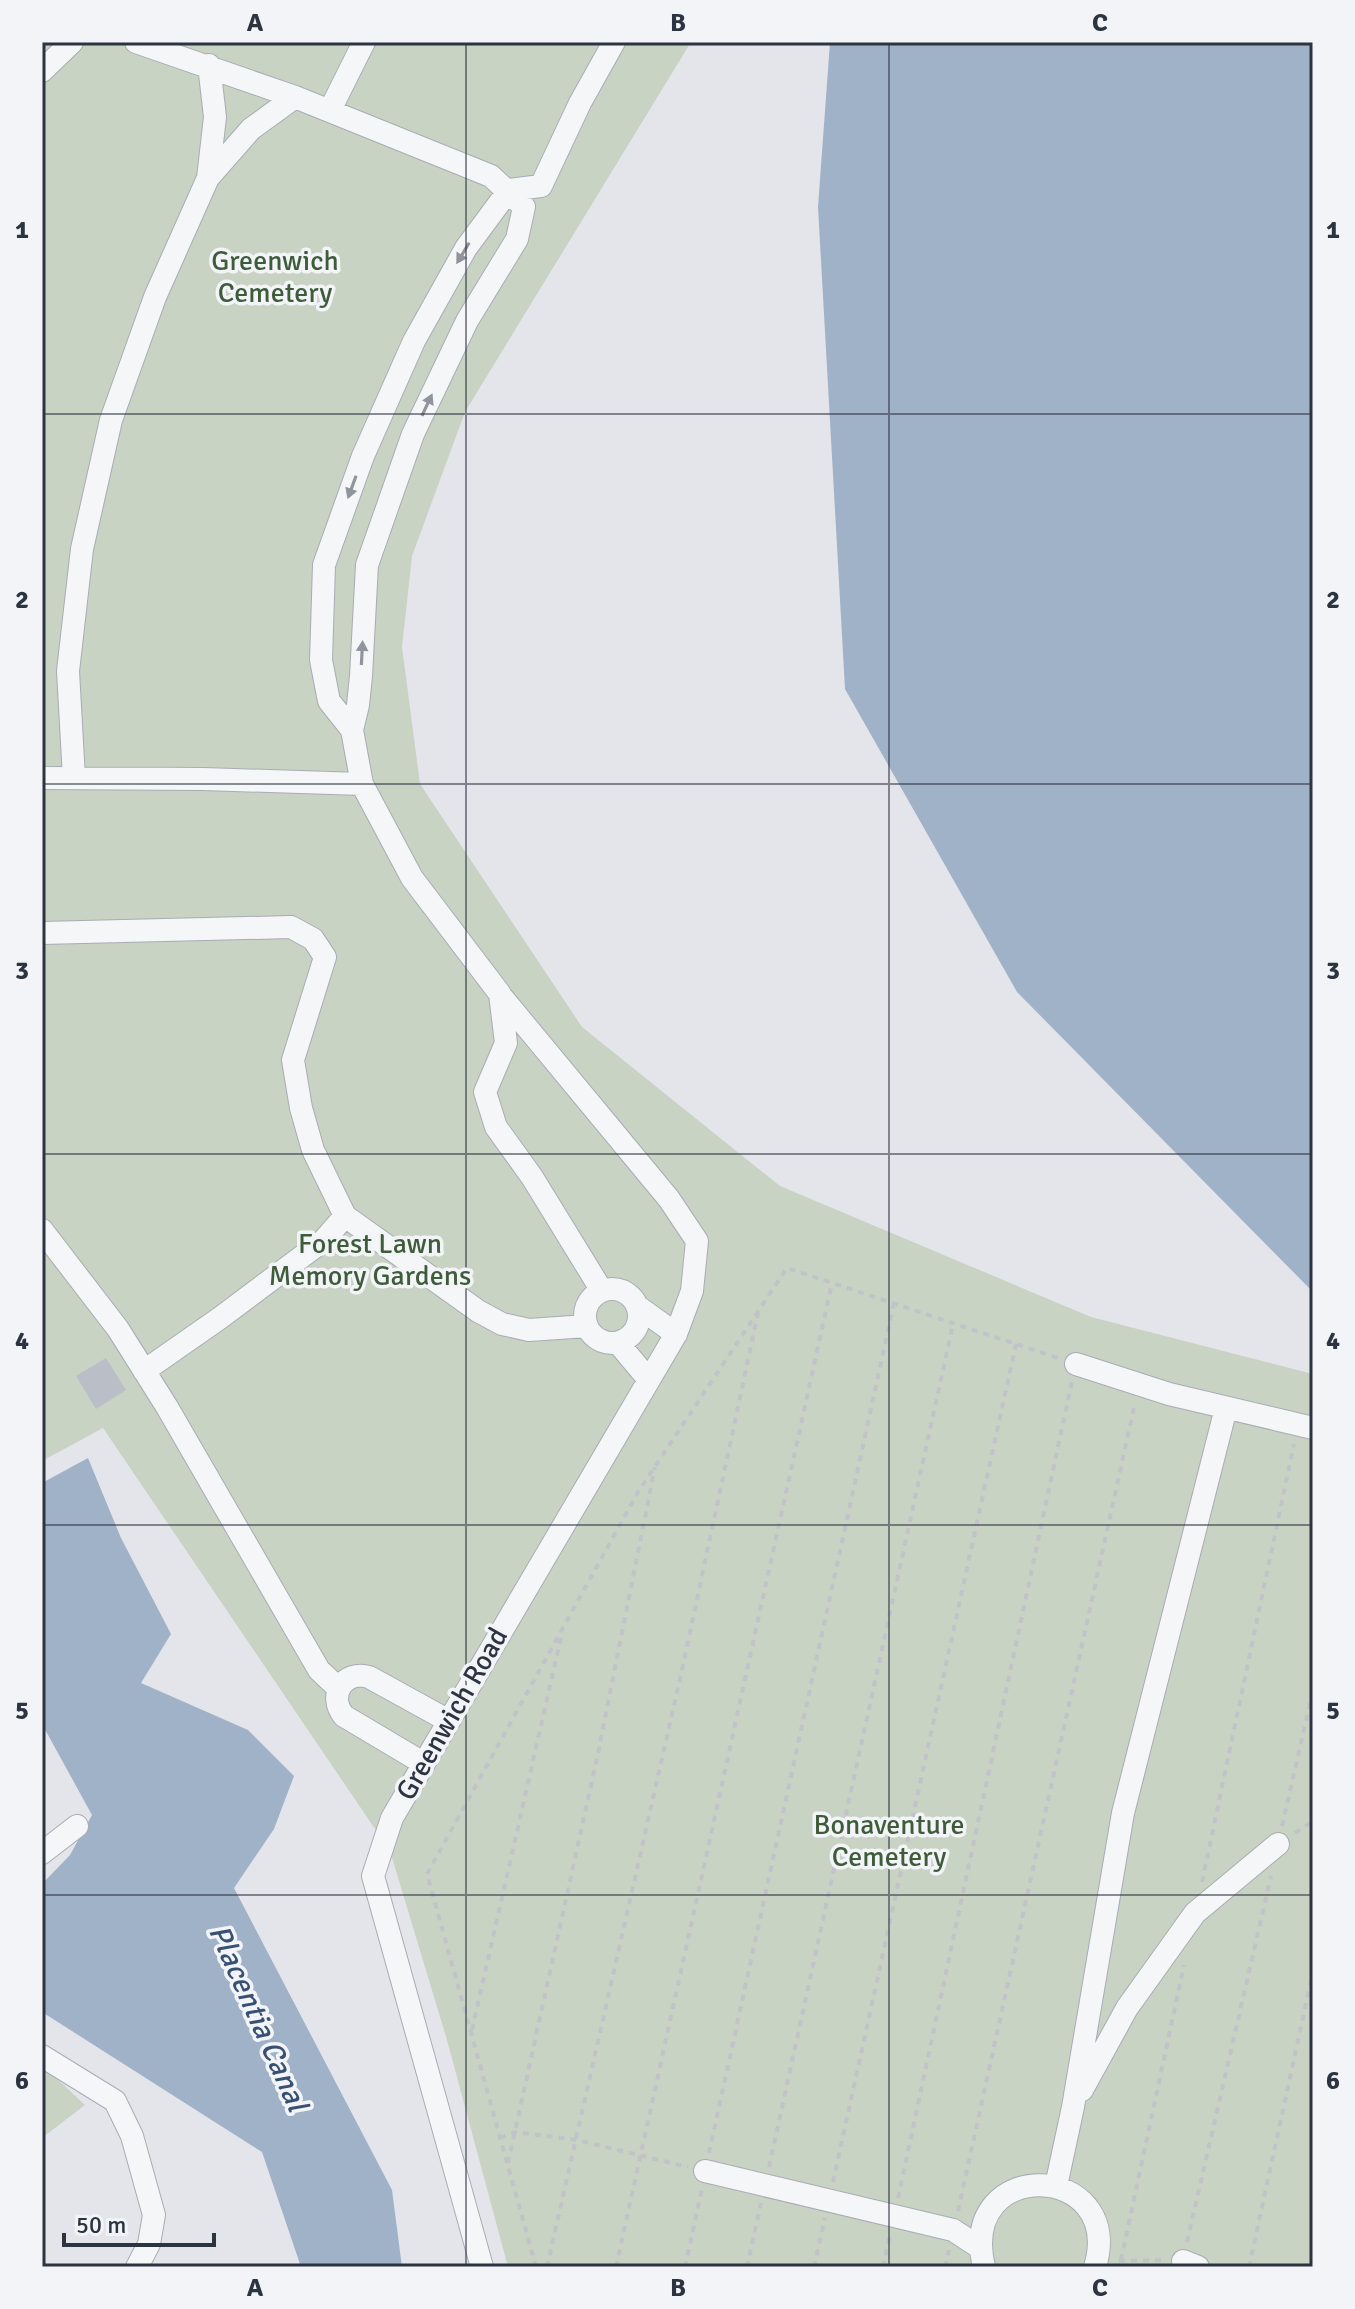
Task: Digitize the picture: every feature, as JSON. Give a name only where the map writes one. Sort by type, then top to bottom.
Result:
[{"type":"street","points":[[42,71],[72,42]]},
{"type":"street","points":[[136,42],[209,65],[330,110],[491,176],[524,207],[517,239],[467,321],[413,434],[367,565],[360,691],[352,730]]},
{"type":"street","points":[[330,110],[364,42]]},
{"type":"street","points":[[352,730],[329,701],[321,660],[324,565],[363,456],[414,341],[466,248],[509,190],[541,186],[580,103],[614,42]]},
{"type":"street","points":[[208,178],[215,117],[209,65]]},
{"type":"street","points":[[74,778],[68,671],[85,534],[111,420],[155,297],[208,178],[251,129],[295,97]]},
{"type":"street","name":"Greenwich Road","points":[[352,730],[362,784],[412,878],[500,994],[669,1199],[697,1241],[692,1291],[676,1334],[392,1818],[373,1876],[482,2267]]},
{"type":"street","points":[[42,778],[362,784]]},
{"type":"street","points":[[42,933],[291,927],[313,939],[325,957],[293,1060],[301,1108],[313,1150],[345,1216],[478,1311],[502,1324],[529,1330],[587,1326]]},
{"type":"street","points":[[500,994],[506,1043],[485,1092],[496,1127],[532,1177],[602,1291]]},
{"type":"street","points":[[144,1371],[324,1240],[345,1216]]},
{"type":"street","points":[[42,1230],[118,1329],[319,1670],[338,1688]]},
{"type":"street","points":[[637,1306],[639,1316],[636,1329],[627,1340],[618,1343],[599,1340],[587,1326],[587,1308],[595,1296],[602,1291],[621,1291],[676,1334]]},
{"type":"street","points":[[618,1343],[649,1380]]},
{"type":"street","points":[[1076,1364],[1139,1385],[1306,1426]]},
{"type":"street","points":[[1056,2186],[1073,2107],[1123,1813],[1226,1408]]},
{"type":"street","points":[[423,1763],[344,1716],[337,1703],[338,1688],[355,1675],[369,1677],[447,1720]]},
{"type":"street","points":[[42,1853],[77,1826]]},
{"type":"street","points":[[1073,2107],[1127,2008],[1195,1913],[1278,1844]]},
{"type":"street","points":[[42,2056],[115,2101],[132,2136],[154,2215],[149,2244],[137,2267]]},
{"type":"street","points":[[705,2171],[953,2230],[981,2257]]},
{"type":"street","points":[[981,2257],[981,2227],[990,2209],[1004,2195],[1022,2186],[1042,2183],[1078,2197],[1091,2213],[1099,2231],[1103,2265]]},
{"type":"path","points":[[536,2267],[427,1874],[638,1492],[787,1268],[1076,1364],[883,2267]]},
{"type":"path","points":[[616,2267],[832,1283]]},
{"type":"path","points":[[685,2267],[894,1303]]},
{"type":"path","points":[[547,2267],[683,1664],[758,1310]]},
{"type":"path","points":[[747,2267],[953,1323]]},
{"type":"path","points":[[814,2267],[1016,1344]]},
{"type":"path","points":[[945,2267],[1139,1385]]},
{"type":"path","points":[[1195,1913],[1306,1426]]},
{"type":"path","points":[[508,2166],[597,1758],[656,1465]]},
{"type":"path","points":[[471,2033],[563,1626]]},
{"type":"path","points":[[1103,2265],[1121,2260],[1190,2264],[1313,1690]]},
{"type":"path","points":[[1278,1844],[1313,1821]]},
{"type":"path","points":[[1121,2260],[1185,1958]]},
{"type":"path","points":[[1249,2267],[1313,1971]]},
{"type":"path","points":[[500,2138],[516,2132],[577,2140],[705,2171]]},
{"type":"green space","points":[[42,42],[691,42],[465,412],[412,556],[402,647],[420,784],[582,1027],[780,1186],[1091,1317],[1313,1374],[1313,2267],[508,2267],[447,2040],[390,1851],[103,1428],[42,1461]]},
{"type":"green space","points":[[42,2065],[85,2105],[42,2138]]},
{"type":"water","points":[[830,42],[1313,42],[1313,1292],[1017,992],[845,689],[818,207]]},
{"type":"water","name":"Placentia Canal","points":[[88,1458],[121,1538],[171,1634],[141,1683],[248,1730],[294,1776],[274,1829],[234,1888],[392,2190],[402,2267],[301,2267],[262,2152],[42,2012],[42,1884],[70,1855],[92,1815],[42,1724],[42,1483]]},
{"type":"building","points":[[106,1358],[126,1390],[96,1409],[76,1376]]},
{"type":"park label","name":"Greenwich Cemetery","points":[[275,277]]},
{"type":"park label","name":"Forest Lawn Memory Gardens","points":[[370,1260]]},
{"type":"park label","name":"Bonaventure Cemetery","points":[[889,1841]]}]
